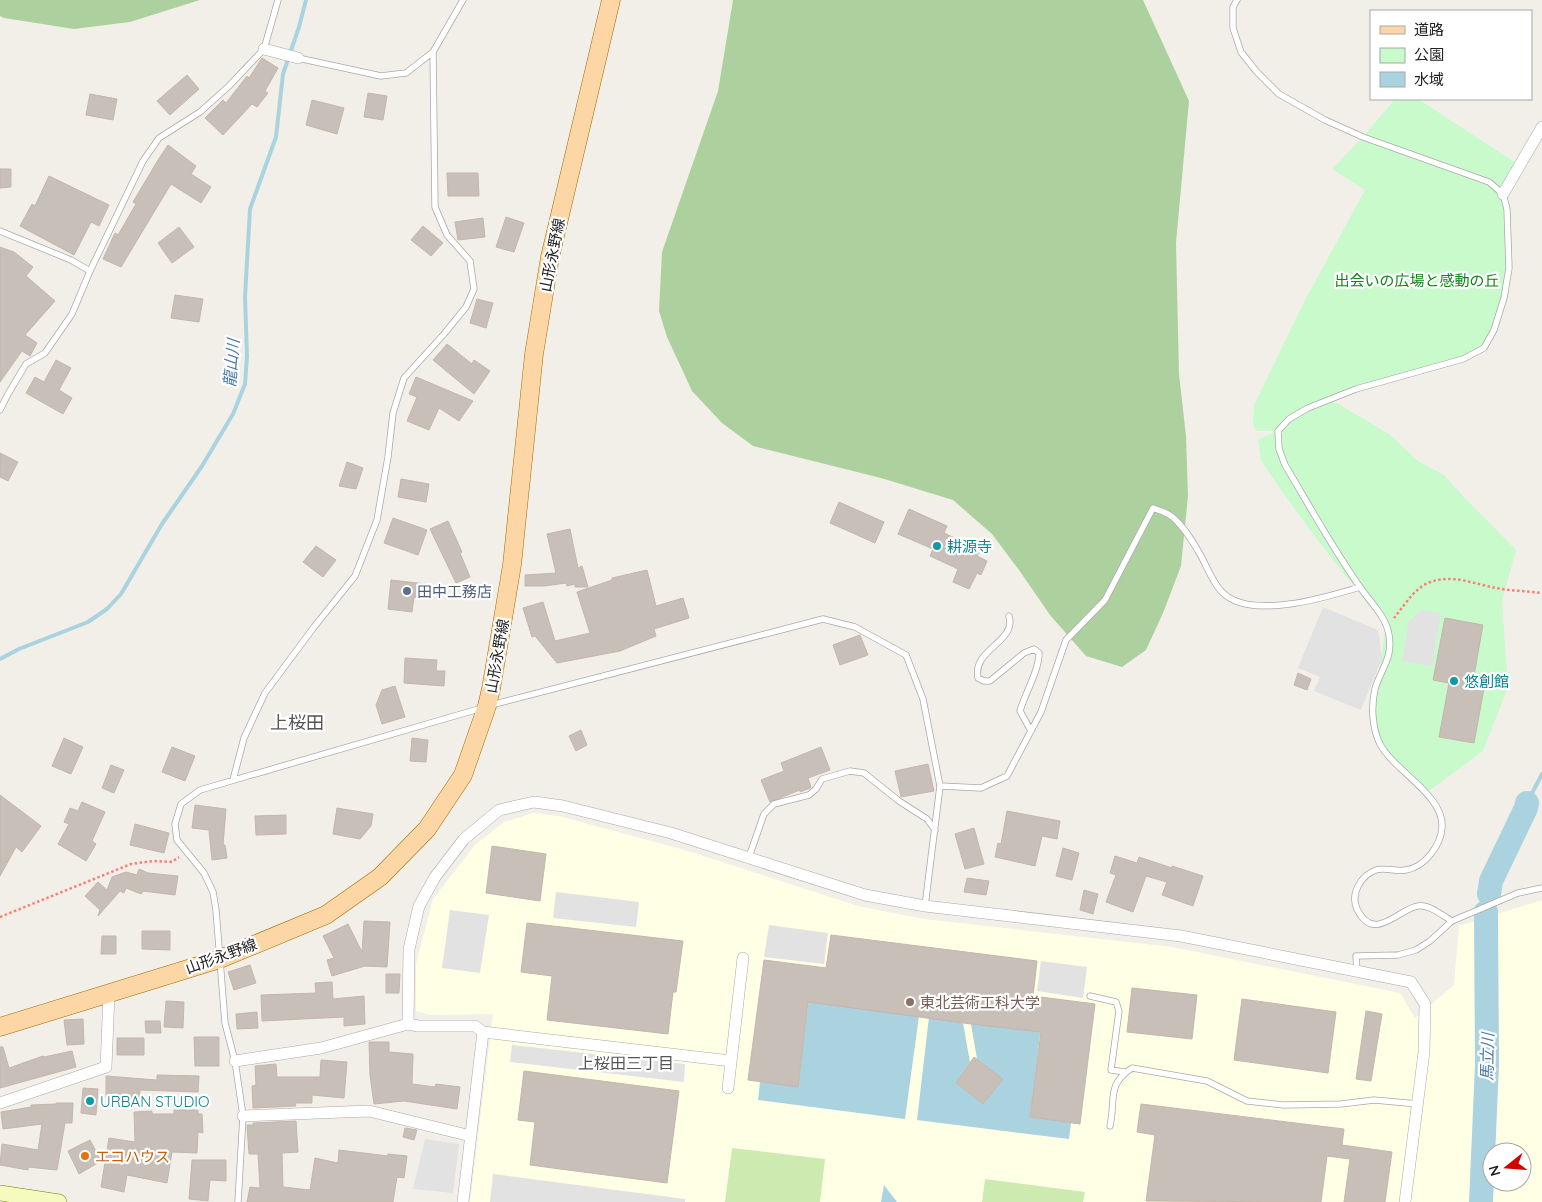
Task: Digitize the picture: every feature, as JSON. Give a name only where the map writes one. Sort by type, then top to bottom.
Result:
[{"type":"main road","name":"山形永野線","points":[[0,1027],[220,959],[326,915],[380,877],[427,828],[463,775],[488,706],[512,565],[534,354],[550,257],[611,0]]},
{"type":"street","points":[[264,49],[298,58]]},
{"type":"street","points":[[1503,194],[1542,127]]},
{"type":"street","points":[[408,1024],[409,949],[419,906],[435,877],[464,839],[499,810],[534,802],[563,806],[671,833],[865,895],[924,906],[1181,936],[1411,982],[1426,1004],[1424,1052],[1405,1202]]},
{"type":"street","points":[[728,1088],[743,958]]},
{"type":"street","points":[[0,1103],[106,1067],[109,994]]},
{"type":"street","points":[[235,1061],[321,1048],[408,1024],[418,1026],[475,1026],[483,1032],[731,1061]]},
{"type":"street","points":[[463,1202],[483,1032]]},
{"type":"street","points":[[243,1116],[369,1111],[471,1136]]},
{"type":"street","points":[[0,1193],[59,1202]]},
{"type":"lane","points":[[0,410],[26,364],[46,353],[72,314],[90,271],[143,161],[160,138],[200,112],[229,86],[264,49],[278,0]]},
{"type":"lane","points":[[298,58],[381,76],[406,73],[433,52],[463,0]]},
{"type":"lane","points":[[1237,0],[1234,7],[1233,28],[1241,52],[1256,71],[1279,94],[1325,120],[1363,137],[1489,182],[1503,194],[1507,208],[1509,268],[1504,298],[1494,330],[1484,348],[1463,360],[1356,389],[1315,405],[1289,419],[1278,431],[1279,449],[1285,465],[1360,587],[1380,612],[1389,633],[1390,648],[1386,666],[1375,688],[1372,712],[1380,744],[1393,761],[1428,796],[1439,812],[1442,824],[1441,837],[1432,853],[1416,866],[1406,870],[1377,870],[1362,879],[1355,892],[1356,908],[1368,922],[1376,924],[1384,924],[1419,906],[1426,906],[1452,921]]},
{"type":"lane","points":[[233,780],[244,738],[265,693],[354,576],[377,520],[388,458],[393,413],[404,378],[466,307],[474,290],[470,261],[447,235],[435,207],[433,52]]},
{"type":"lane","points":[[0,231],[71,260],[90,271]]},
{"type":"lane","points":[[940,786],[981,788],[1007,776],[1041,712],[1066,640],[1105,600],[1153,508],[1170,516],[1190,538],[1222,592],[1232,600],[1253,605],[1277,606],[1315,600],[1360,587]]},
{"type":"lane","points":[[1009,616],[1008,630],[984,655],[978,663],[976,671],[978,678],[990,681],[1030,650],[1034,649],[1039,654],[1037,669],[1020,711],[1031,731]]},
{"type":"lane","points":[[238,1202],[243,1116],[235,1061],[225,1023],[214,892],[204,873],[177,840],[175,824],[181,804],[200,790],[488,706],[822,619],[856,627],[906,655],[923,699],[940,786],[924,906]]},
{"type":"lane","points":[[749,857],[764,814],[774,804],[809,795],[816,789],[822,779],[850,772],[864,773],[899,801],[927,819],[935,830]]},
{"type":"lane","points":[[1357,971],[1356,956],[1398,955],[1416,950],[1430,941],[1452,921],[1518,893],[1542,888]]},
{"type":"lane","points":[[1090,996],[1116,1002],[1119,1011],[1111,1070],[1126,1072]]},
{"type":"lane","points":[[1110,1126],[1113,1111],[1113,1090],[1123,1074],[1132,1068],[1207,1081],[1247,1101],[1283,1105],[1341,1104],[1374,1100],[1418,1104]]},
{"type":"path","points":[[1386,627],[1419,589],[1428,582],[1460,579],[1496,588],[1542,593]]},
{"type":"path","points":[[1515,590],[1542,593]]},
{"type":"path","points":[[0,917],[131,864],[153,861],[172,862],[187,853]]},
{"type":"shaded area","points":[[1323,607],[1378,630],[1382,658],[1361,710],[1314,691],[1320,677],[1298,668]]},
{"type":"shaded area","points":[[1422,610],[1441,613],[1432,666],[1402,661],[1409,621]]},
{"type":"shaded area","name":"東北芸術工科大学","points":[[533,813],[559,816],[688,851],[858,906],[924,919],[1172,947],[1400,993],[1415,1018],[1454,985],[1459,926],[1542,900],[1542,1202],[470,1202],[493,1014],[430,1015],[416,1011],[416,964],[433,899],[475,845],[504,822]]},
{"type":"shaded area","points":[[556,892],[639,902],[636,927],[553,918]]},
{"type":"shaded area","points":[[450,910],[489,915],[480,973],[442,968]]},
{"type":"shaded area","points":[[769,925],[828,933],[824,964],[764,957]]},
{"type":"shaded area","points":[[1041,961],[1087,967],[1083,998],[1037,991]]},
{"type":"shaded area","points":[[512,1045],[685,1064],[684,1082],[510,1062]]},
{"type":"shaded area","points":[[425,1139],[459,1144],[453,1193],[413,1189]]},
{"type":"shaded area","points":[[493,1174],[685,1199],[685,1202],[490,1202]]},
{"type":"green space","points":[[0,0],[200,0],[130,22],[74,29],[4,18],[0,16]]},
{"type":"green space","points":[[733,0],[1143,0],[1189,101],[1176,243],[1179,374],[1186,436],[1188,496],[1181,566],[1163,613],[1146,650],[1122,667],[1086,656],[1050,615],[992,534],[953,500],[881,478],[753,446],[722,423],[692,391],[667,337],[659,311],[662,252],[718,91]]},
{"type":"green space","name":"出会いの広場と感動の丘","points":[[1394,100],[1420,100],[1519,165],[1503,194],[1509,236],[1504,298],[1487,342],[1453,362],[1330,399],[1389,434],[1418,461],[1444,475],[1516,550],[1502,601],[1508,687],[1483,751],[1426,793],[1391,758],[1377,737],[1372,712],[1386,627],[1319,542],[1261,460],[1258,440],[1277,431],[1256,431],[1253,424],[1254,405],[1304,302],[1365,190],[1332,169],[1363,137]]},
{"type":"green space","points":[[732,1148],[825,1159],[820,1202],[725,1202]]},
{"type":"green space","points":[[985,1179],[1085,1192],[1083,1202],[982,1202]]},
{"type":"water","points":[[811,981],[919,1016],[905,1119],[758,1100],[760,1082],[798,1086]]},
{"type":"water","points":[[1043,1011],[1030,1117],[1071,1123],[1069,1139],[917,1120],[929,1017],[963,1023],[970,1062],[956,1083],[983,1104],[1003,1079],[977,1059],[971,1024]]},
{"type":"water","points":[[884,1185],[897,1202],[881,1202]]},
{"type":"building","points":[[262,58],[278,68],[265,91],[268,93],[257,107],[252,104],[223,135],[205,118],[223,100],[226,103],[247,76],[249,78]]},
{"type":"building","points":[[187,75],[199,89],[170,115],[157,101]]},
{"type":"building","points":[[368,93],[387,96],[383,120],[364,117]]},
{"type":"building","points":[[90,94],[117,99],[113,120],[86,115]]},
{"type":"building","points":[[312,100],[344,108],[337,134],[306,125]]},
{"type":"building","points":[[168,145],[196,166],[191,174],[211,187],[201,203],[171,184],[121,267],[103,259],[115,233],[118,235],[136,204],[133,202]]},
{"type":"building","points":[[0,169],[11,169],[11,187],[0,188]]},
{"type":"building","points":[[447,173],[478,173],[479,196],[448,196]]},
{"type":"building","points":[[49,176],[109,205],[99,226],[91,222],[74,255],[20,226],[32,204],[35,206]]},
{"type":"building","points":[[506,217],[524,223],[514,252],[496,247]]},
{"type":"building","points":[[483,218],[485,237],[458,240],[455,222]]},
{"type":"building","points":[[423,226],[443,243],[431,256],[411,240]]},
{"type":"building","points":[[179,227],[194,247],[172,263],[158,243]]},
{"type":"building","points":[[0,247],[14,252],[33,267],[26,276],[55,301],[25,335],[37,343],[30,356],[22,351],[0,382]]},
{"type":"building","points":[[175,295],[203,299],[199,322],[171,318]]},
{"type":"building","points":[[477,299],[493,303],[486,328],[470,323]]},
{"type":"building","points":[[447,344],[472,364],[474,360],[490,371],[474,394],[433,360]]},
{"type":"building","points":[[56,360],[71,368],[59,390],[72,398],[63,414],[26,393],[35,377],[44,382]]},
{"type":"building","points":[[416,377],[473,401],[459,421],[439,408],[429,430],[407,421],[417,397],[409,394]]},
{"type":"building","points":[[0,453],[18,462],[8,481],[0,477]]},
{"type":"building","points":[[347,462],[363,468],[356,489],[339,486]]},
{"type":"building","points":[[401,479],[429,484],[426,502],[398,497]]},
{"type":"building","points":[[839,502],[884,522],[875,543],[830,523]]},
{"type":"building","name":"耕源寺","points":[[909,509],[947,526],[944,533],[980,550],[977,556],[987,561],[981,575],[977,573],[969,589],[953,582],[958,569],[930,556],[933,549],[898,534]]},
{"type":"building","points":[[393,518],[427,530],[418,555],[384,543]]},
{"type":"building","points":[[448,521],[462,552],[460,553],[470,577],[456,583],[430,529]]},
{"type":"building","points":[[570,529],[578,568],[582,566],[588,587],[575,587],[575,584],[567,586],[566,583],[525,586],[525,575],[556,573],[547,534]]},
{"type":"building","points":[[316,546],[336,560],[323,577],[303,562]]},
{"type":"building","points":[[647,570],[656,606],[683,598],[689,618],[654,629],[656,636],[620,651],[557,663],[535,636],[532,637],[523,608],[543,602],[555,641],[590,633],[577,592],[612,580],[612,578]]},
{"type":"building","name":"田中工務店","points":[[391,580],[426,584],[424,598],[414,597],[412,612],[388,609]]},
{"type":"building","name":"悠創館","points":[[1445,618],[1483,625],[1473,681],[1485,683],[1474,743],[1439,737],[1449,683],[1433,680]]},
{"type":"building","points":[[860,635],[868,655],[840,665],[833,645]]},
{"type":"building","points":[[405,658],[437,660],[436,671],[445,671],[444,686],[404,683]]},
{"type":"building","points":[[1298,673],[1311,679],[1307,690],[1294,685]]},
{"type":"building","points":[[395,686],[405,717],[382,724],[376,705],[382,690]]},
{"type":"building","points":[[581,730],[587,745],[576,751],[569,736]]},
{"type":"building","points":[[64,738],[83,747],[71,774],[52,766]]},
{"type":"building","points":[[412,738],[428,740],[426,762],[410,761]]},
{"type":"building","points":[[172,747],[195,756],[185,781],[162,772]]},
{"type":"building","points":[[821,747],[830,770],[808,778],[810,788],[770,802],[761,780],[784,771],[781,763]]},
{"type":"building","points":[[928,764],[934,791],[901,797],[895,771]]},
{"type":"building","points":[[111,765],[124,770],[114,793],[102,788]]},
{"type":"building","points":[[0,795],[41,826],[22,852],[16,847],[0,876]]},
{"type":"building","points":[[82,802],[105,812],[92,841],[96,844],[86,861],[58,844],[69,824],[64,822],[70,808],[78,811]]},
{"type":"building","points":[[195,805],[226,809],[223,845],[225,845],[227,858],[212,860],[209,830],[192,828]]},
{"type":"building","points":[[337,808],[373,814],[371,826],[360,839],[333,834]]},
{"type":"building","points":[[1007,811],[1060,821],[1057,839],[1042,836],[1035,866],[995,857],[998,843],[1001,844]]},
{"type":"building","points":[[286,815],[286,834],[256,835],[255,816]]},
{"type":"building","points":[[135,824],[169,833],[164,853],[130,845]]},
{"type":"building","points":[[974,828],[984,864],[965,869],[955,834]]},
{"type":"building","points":[[492,846],[546,854],[540,901],[486,893]]},
{"type":"building","points":[[1063,848],[1079,853],[1072,880],[1056,876]]},
{"type":"building","points":[[1115,856],[1137,863],[1139,857],[1203,876],[1193,906],[1162,895],[1167,882],[1146,876],[1133,912],[1106,902],[1116,875],[1110,873]]},
{"type":"building","points":[[139,869],[148,873],[178,876],[175,895],[143,891],[141,894],[126,888],[124,893],[120,891],[98,916],[100,910],[85,896],[98,882],[107,890],[112,877],[126,872],[137,875]]},
{"type":"building","points":[[967,878],[989,881],[986,895],[964,892]]},
{"type":"building","points":[[1084,890],[1098,894],[1093,914],[1080,910]]},
{"type":"building","points":[[364,921],[390,922],[387,967],[365,966],[332,976],[327,960],[334,958],[323,936],[348,924],[362,952]]},
{"type":"building","points":[[527,923],[683,941],[676,992],[673,992],[668,1034],[547,1020],[552,976],[521,972]]},
{"type":"building","points":[[142,931],[170,931],[170,950],[142,949]]},
{"type":"building","points":[[831,935],[1037,961],[1033,996],[1095,1004],[1080,1124],[1030,1117],[1041,1032],[808,1002],[798,1087],[748,1080],[764,960],[826,968]]},
{"type":"building","points":[[102,936],[116,936],[116,954],[101,954]]},
{"type":"building","points":[[250,965],[256,983],[234,990],[228,972]]},
{"type":"building","points":[[386,974],[400,974],[399,993],[386,993]]},
{"type":"building","points":[[332,982],[333,999],[364,996],[365,1024],[344,1026],[344,1017],[262,1021],[261,995],[316,993],[315,983]]},
{"type":"building","points":[[1132,988],[1197,995],[1192,1039],[1127,1032]]},
{"type":"building","points":[[1242,999],[1336,1012],[1328,1073],[1234,1060]]},
{"type":"building","points":[[166,1001],[184,1002],[183,1028],[164,1027]]},
{"type":"building","points":[[1366,1011],[1382,1014],[1371,1081],[1356,1079]]},
{"type":"building","points":[[257,1012],[258,1028],[237,1029],[236,1014]]},
{"type":"building","points":[[83,1019],[84,1044],[67,1045],[64,1020]]},
{"type":"building","points":[[145,1021],[160,1021],[161,1033],[146,1033]]},
{"type":"building","points":[[194,1037],[219,1037],[219,1066],[195,1066]]},
{"type":"building","points":[[117,1038],[144,1038],[144,1055],[117,1055]]},
{"type":"building","points":[[369,1042],[389,1042],[389,1052],[413,1054],[412,1084],[435,1087],[436,1084],[460,1087],[457,1109],[404,1101],[374,1104],[370,1075]]},
{"type":"building","points":[[0,1047],[3,1047],[9,1068],[43,1056],[72,1051],[76,1067],[0,1088]]},
{"type":"building","points":[[974,1057],[1003,1079],[983,1104],[956,1083]]},
{"type":"building","points":[[321,1060],[347,1062],[344,1098],[312,1095],[312,1103],[295,1103],[296,1106],[253,1108],[252,1086],[256,1085],[255,1066],[276,1064],[277,1077],[320,1077]]},
{"type":"building","points":[[524,1071],[679,1091],[667,1183],[530,1165],[535,1122],[518,1120]]},
{"type":"building","points":[[157,1075],[199,1076],[198,1092],[140,1090],[139,1100],[106,1097],[106,1076],[157,1080]]},
{"type":"building","name":"URBAN STUDIO","points":[[83,1088],[98,1089],[96,1115],[81,1113]]},
{"type":"building","points":[[73,1103],[72,1123],[65,1123],[57,1170],[28,1167],[28,1170],[0,1165],[2,1144],[38,1150],[42,1124],[3,1129],[1,1112],[31,1107],[31,1105]]},
{"type":"building","points":[[1141,1104],[1344,1129],[1342,1145],[1392,1152],[1385,1202],[1344,1202],[1350,1159],[1327,1156],[1321,1202],[1146,1201],[1155,1135],[1137,1132]]},
{"type":"building","points":[[174,1110],[198,1110],[198,1114],[202,1114],[203,1133],[198,1132],[197,1153],[172,1152],[167,1183],[127,1175],[124,1192],[101,1187],[109,1138],[135,1142],[134,1112],[152,1111],[152,1114],[174,1114]]},
{"type":"building","points":[[296,1121],[298,1152],[282,1153],[283,1187],[310,1190],[315,1158],[338,1163],[339,1150],[388,1156],[388,1154],[407,1156],[404,1178],[397,1177],[393,1202],[247,1202],[250,1187],[260,1188],[258,1154],[249,1154],[247,1125],[253,1125],[253,1123]]},
{"type":"building","points":[[405,1128],[417,1130],[414,1140],[403,1137]]},
{"type":"building","points":[[90,1140],[101,1161],[79,1174],[68,1151]]},
{"type":"building","points":[[192,1160],[226,1160],[226,1181],[210,1180],[208,1201],[189,1199]]},
{"type":"waterway","name":"龍山川","points":[[0,659],[19,649],[88,622],[107,609],[121,594],[162,524],[202,466],[233,414],[245,384],[247,356],[245,297],[250,209],[276,137],[283,74],[306,0]]},
{"type":"waterway","points":[[1527,803],[1542,774]]},
{"type":"waterway","name":"馬立川","points":[[1489,894],[1491,881],[1527,803]]},
{"type":"waterway","name":"馬立川","points":[[1481,1202],[1487,1065],[1486,912]]},
{"type":"place","name":"耕源寺","points":[[937,546]]},
{"type":"place","name":"田中工務店","points":[[407,591]]},
{"type":"place","name":"悠創館","points":[[1454,681]]},
{"type":"place","name":"東北芸術工科大学","points":[[910,1002]]},
{"type":"place","name":"URBAN STUDIO","points":[[90,1101]]},
{"type":"place","name":"エコハウス","points":[[85,1156]]},
{"type":"district","name":"上桜田","points":[[297,722]]},
{"type":"district","name":"上桜田三丁目","points":[[626,1063]]}]
